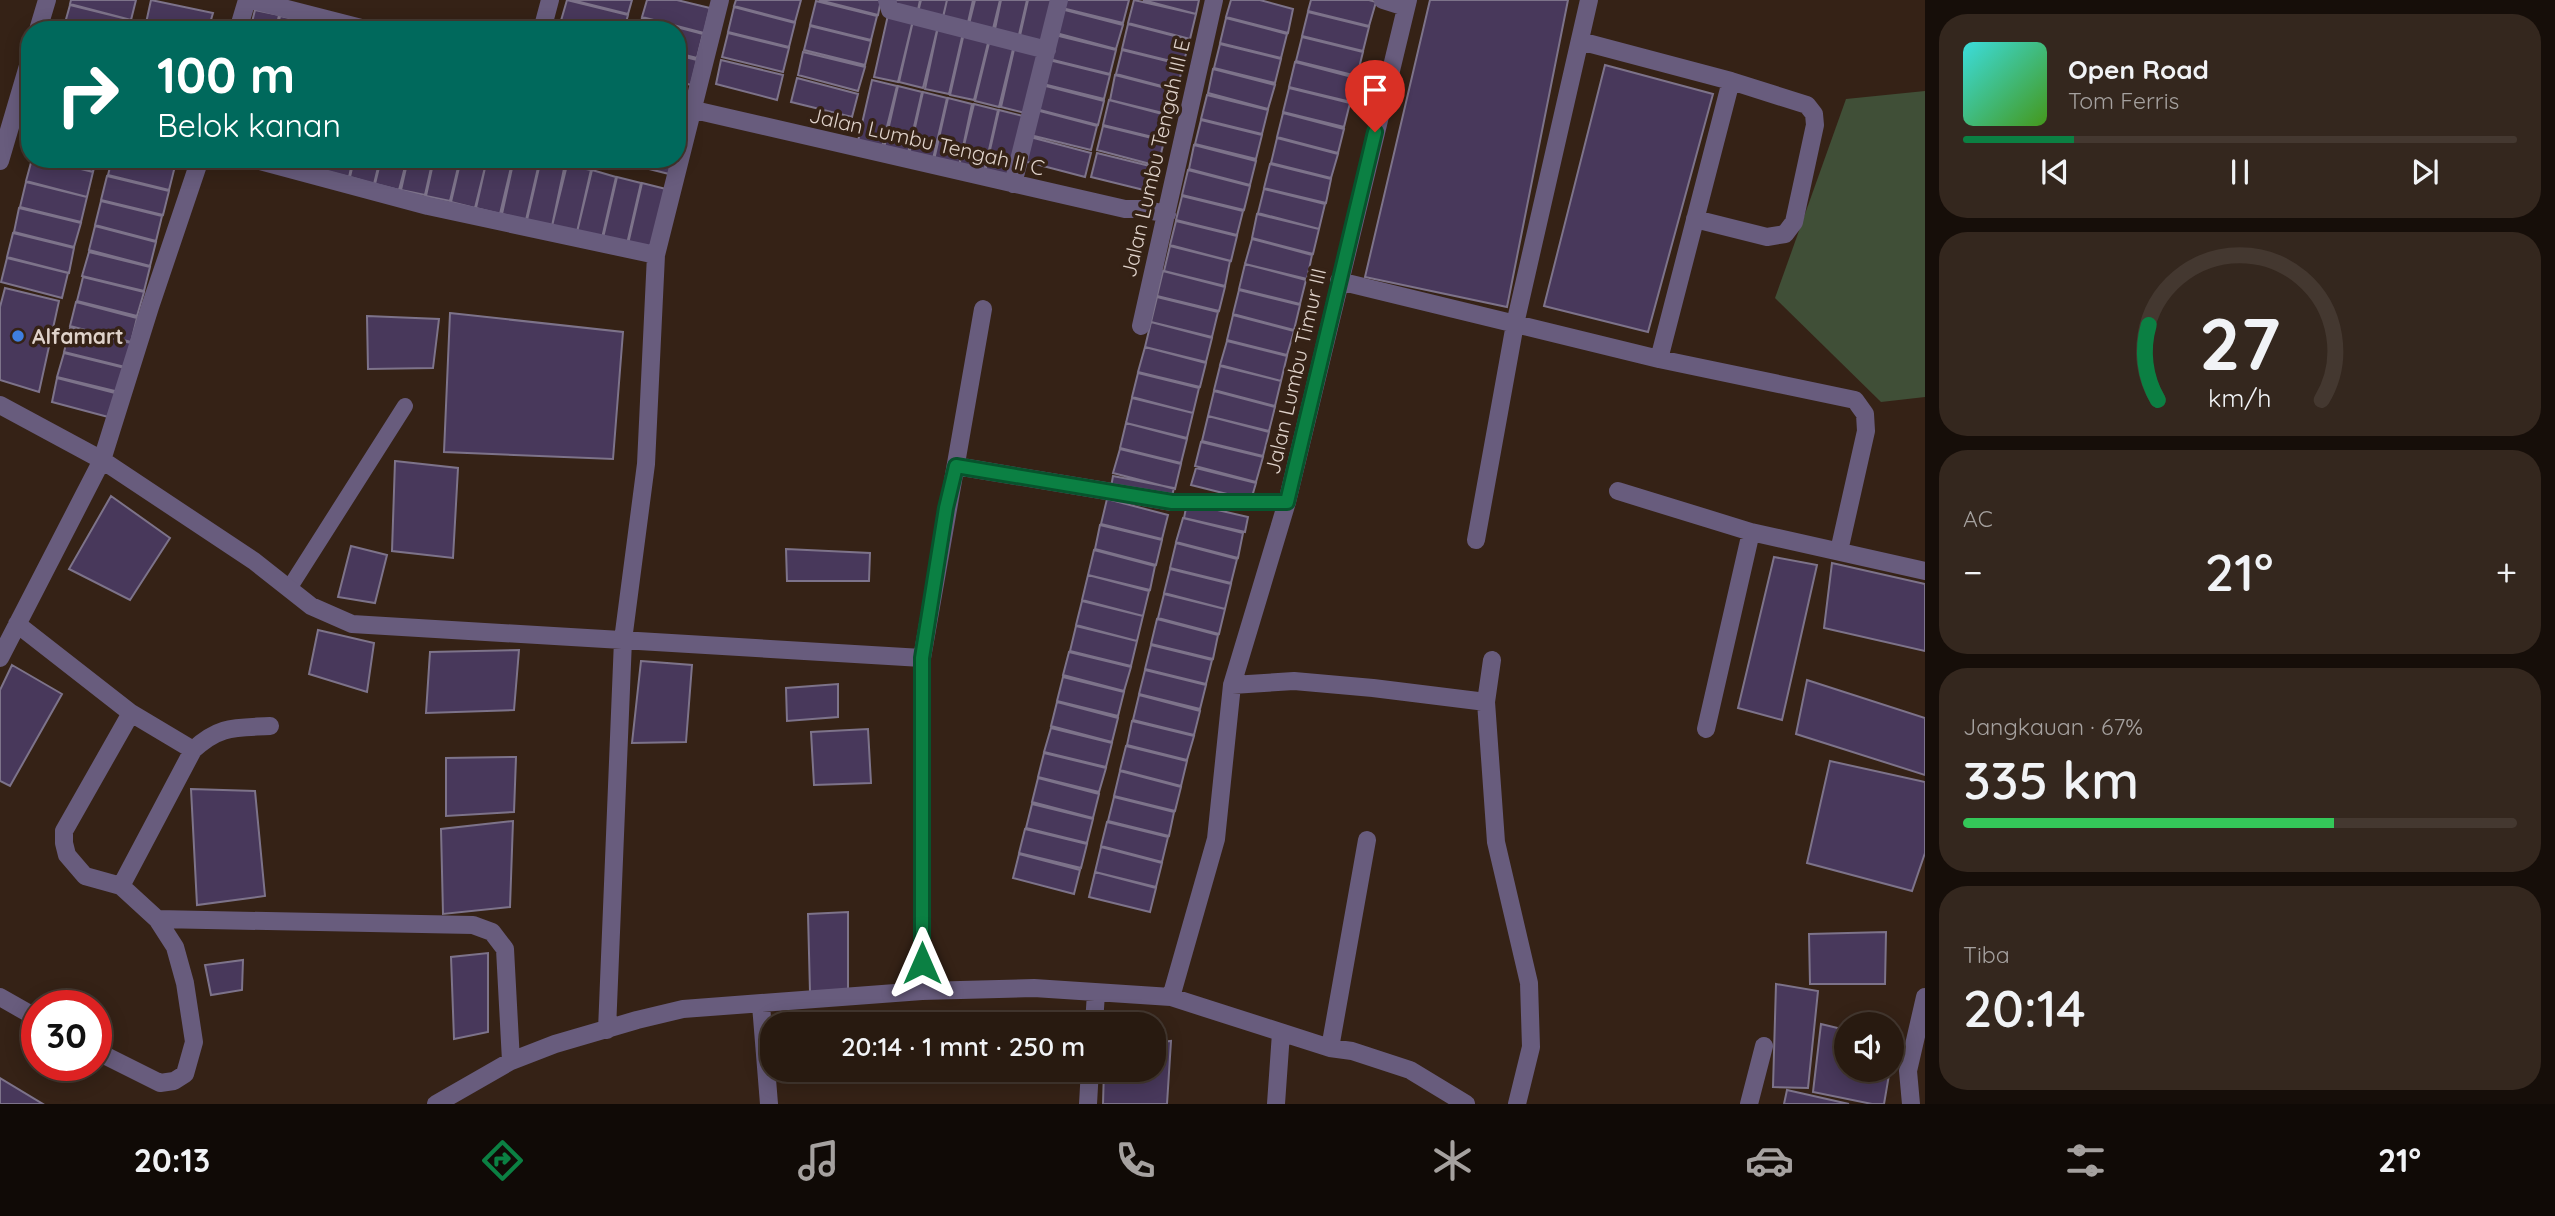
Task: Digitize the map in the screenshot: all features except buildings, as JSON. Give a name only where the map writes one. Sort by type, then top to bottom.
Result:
[{"type":"street","points":[[41,21],[47,0]]},
{"type":"street","points":[[241,21],[247,0]]},
{"type":"street","points":[[252,0],[334,21]]},
{"type":"street","points":[[545,21],[551,0]]},
{"type":"street","points":[[686,104],[720,0]]},
{"type":"street","points":[[887,0],[890,10],[1047,50]]},
{"type":"street","points":[[1013,184],[1059,0]]},
{"type":"street","name":"Jalan Lumbu Tengah III E","points":[[1140,326],[1214,0]]},
{"type":"street","points":[[1383,0],[1407,4]]},
{"type":"street","points":[[1476,540],[1515,324],[1589,0]]},
{"type":"street","name":"Jalan Lumbu Timur III","points":[[1171,997],[1216,839],[1232,685],[1287,502],[1407,4]]},
{"type":"street","points":[[1580,41],[1731,81],[1807,105],[1814,114],[1815,125],[1794,222],[1785,234],[1767,237],[1695,219]]},
{"type":"street","points":[[1658,359],[1731,81]]},
{"type":"street","points":[[0,161],[21,90]]},
{"type":"street","name":"Jalan Lumbu Tengah II C","points":[[686,107],[1125,209],[1167,214]]},
{"type":"street","points":[[0,657],[102,460],[197,168]]},
{"type":"street","points":[[286,168],[428,206],[656,255]]},
{"type":"street","points":[[607,1030],[623,640],[646,464],[656,255],[673,168]]},
{"type":"street","points":[[1339,281],[1658,359],[1854,400],[1865,414],[1866,431],[1839,551]]},
{"type":"street","points":[[922,991],[922,658],[946,508],[956,466],[983,309]]},
{"type":"street","points":[[0,405],[102,460],[254,561],[311,606],[352,624],[922,658]]},
{"type":"street","points":[[956,466],[1172,502],[1287,502]]},
{"type":"street","points":[[1618,491],[1751,532],[1925,571]]},
{"type":"street","points":[[1706,729],[1751,532]]},
{"type":"street","points":[[17,624],[131,713],[192,750]]},
{"type":"street","points":[[1492,660],[1486,702],[1496,842],[1529,983],[1531,1047],[1517,1104]]},
{"type":"street","points":[[1232,685],[1293,681],[1486,702]]},
{"type":"street","points":[[112,1059],[160,1083],[174,1081],[185,1074],[194,1042],[185,983],[175,947],[157,919],[121,886],[85,876],[67,855],[64,831],[131,713]]},
{"type":"street","points":[[121,886],[192,750],[205,738],[222,729],[270,726]]},
{"type":"street","points":[[1330,1048],[1367,839]]},
{"type":"street","points":[[157,919],[473,925],[492,932],[505,949],[511,1061]]},
{"type":"street","points":[[436,1104],[511,1061],[555,1044],[683,1009],[922,991],[1034,988],[1171,997],[1330,1048],[1352,1051],[1410,1070],[1466,1104]]},
{"type":"street","points":[[1095,1012],[1096,993]]},
{"type":"street","points":[[0,997],[21,1009]]},
{"type":"street","points":[[1911,1104],[1925,997]]},
{"type":"street","points":[[761,1005],[769,1104]]},
{"type":"street","points":[[1276,1104],[1281,1033]]},
{"type":"street","points":[[1749,1104],[1764,1045]]},
{"type":"street","points":[[1088,1104],[1089,1082]]},
{"type":"lane","points":[[290,587],[405,406]]},
{"type":"green space","points":[[1925,91],[1925,397],[1881,402],[1775,298],[1846,99]]},
{"type":"place","name":"Alfamart","points":[[18,336]]},
{"type":"route","points":[[922,963],[922,658],[946,508],[956,466],[1172,502],[1287,502],[1375,132]]}]
